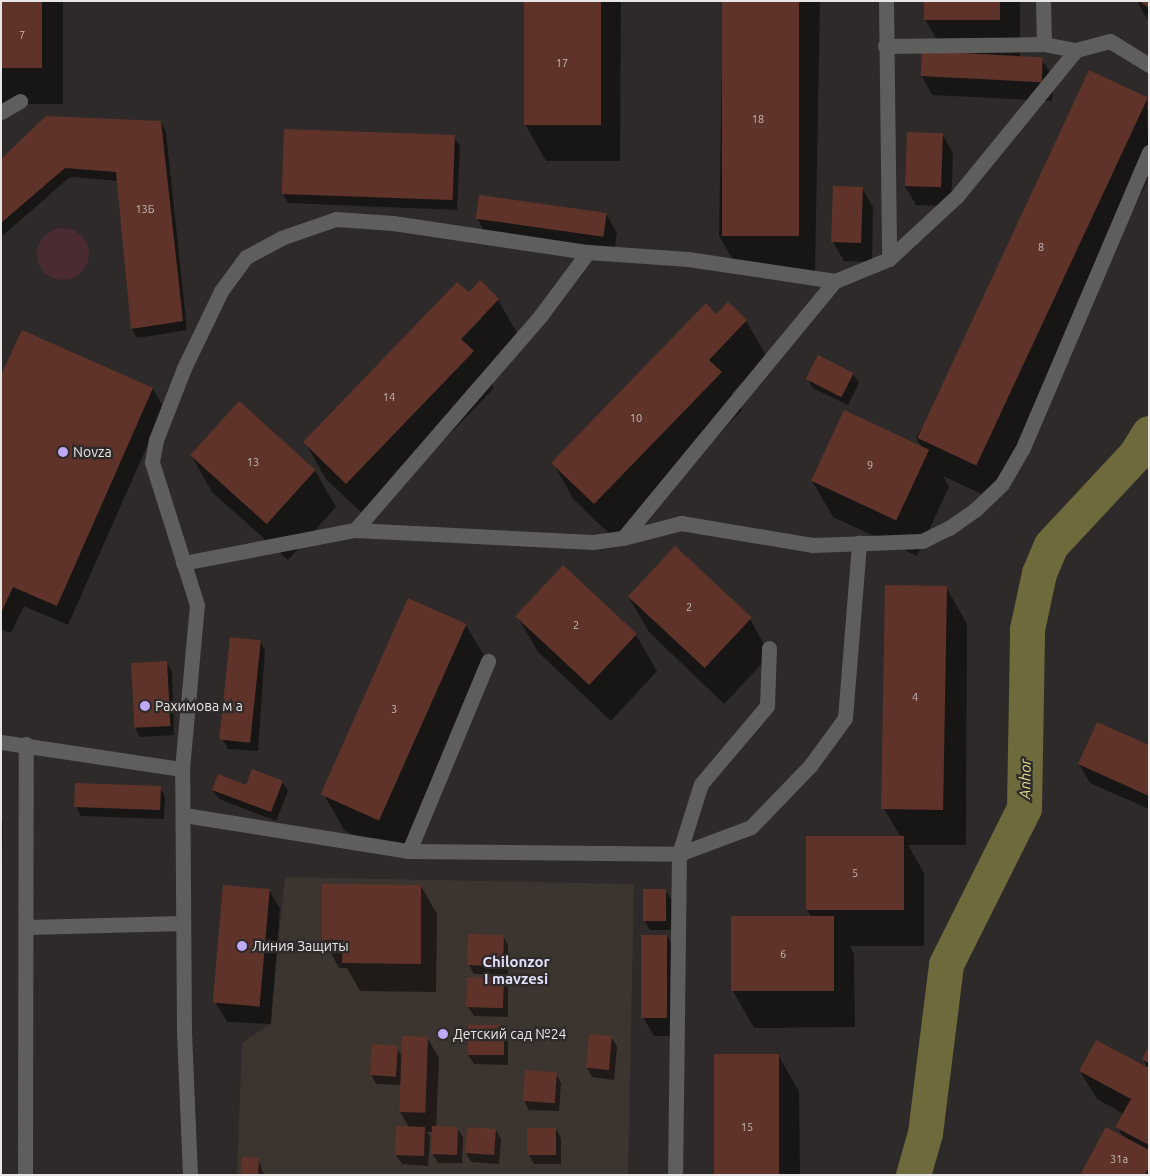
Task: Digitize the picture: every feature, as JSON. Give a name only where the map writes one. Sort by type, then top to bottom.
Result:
[{"type":"lane","points":[[886,1],[885,46],[890,259]]},
{"type":"lane","points":[[1043,1],[1044,44]]},
{"type":"lane","points":[[885,46],[1044,44],[1076,50],[1110,41],[1149,64]]},
{"type":"lane","points":[[623,538],[835,281],[890,259],[957,196],[1076,50]]},
{"type":"lane","points":[[1,112],[20,101]]},
{"type":"lane","points":[[183,563],[355,530],[593,542],[623,538],[681,523],[813,545],[922,541],[950,528],[975,510],[1005,480],[1022,450],[1149,152]]},
{"type":"lane","points":[[190,1175],[183,923],[184,815],[182,769],[197,605],[152,462],[156,440],[184,368],[221,291],[246,257],[281,238],[336,219],[393,223],[588,252],[688,259],[835,281]]},
{"type":"lane","points":[[355,530],[541,315],[588,252]]},
{"type":"lane","points":[[184,815],[409,851],[679,854],[751,828],[810,766],[845,718],[858,543]]},
{"type":"lane","points":[[675,1175],[679,854],[701,784],[767,706],[769,648]]},
{"type":"lane","points":[[409,851],[488,661]]},
{"type":"lane","points":[[1,742],[26,744],[182,769]]},
{"type":"lane","points":[[25,1175],[28,927],[26,744]]},
{"type":"lane","points":[[28,927],[183,923]]},
{"type":"shaded area","points":[[58,228],[68,228],[82,235],[89,249],[89,259],[82,273],[68,280],[58,280],[48,276],[41,269],[37,259],[37,249],[41,239],[48,232]]},
{"type":"shaded area","name":"Детский сад №24","points":[[285,877],[634,884],[628,1175],[237,1175],[242,1043],[270,1024]]},
{"type":"building","points":[[1,1],[42,1],[42,68],[1,68]]},
{"type":"building","points":[[524,1],[601,1],[601,125],[524,125]]},
{"type":"building","points":[[722,1],[799,1],[799,236],[722,236]]},
{"type":"building","points":[[924,1],[1000,1],[1000,20],[924,20]]},
{"type":"building","points":[[1139,1],[1149,1],[1149,8]]},
{"type":"building","points":[[922,51],[1043,57],[1042,82],[921,76]]},
{"type":"building","points":[[1089,70],[1148,97],[976,465],[917,438]]},
{"type":"building","points":[[46,116],[161,121],[183,321],[131,329],[116,172],[65,168],[1,223],[1,159]]},
{"type":"building","points":[[284,129],[455,135],[453,200],[282,194]]},
{"type":"building","points":[[907,132],[943,133],[941,187],[905,186]]},
{"type":"building","points":[[833,186],[863,187],[861,243],[831,242]]},
{"type":"building","points":[[479,195],[607,213],[603,237],[476,219]]},
{"type":"building","points":[[480,280],[499,299],[461,339],[474,351],[346,484],[303,442],[457,282],[469,292]]},
{"type":"building","points":[[728,302],[747,320],[709,360],[722,372],[594,504],[551,463],[706,303],[716,314]]},
{"type":"building","name":"Novza","points":[[22,330],[153,388],[57,606],[13,587],[1,613],[1,375]]},
{"type":"building","points":[[818,355],[854,373],[841,397],[806,379]]},
{"type":"building","points":[[239,401],[316,470],[267,524],[190,455]]},
{"type":"building","points":[[844,410],[929,450],[896,520],[811,481]]},
{"type":"building","points":[[675,546],[752,618],[705,668],[628,596]]},
{"type":"building","points":[[563,565],[637,634],[589,685],[515,616]]},
{"type":"building","points":[[885,585],[947,586],[943,810],[881,809]]},
{"type":"building","points":[[408,598],[466,624],[379,820],[321,794]]},
{"type":"building","points":[[230,637],[261,640],[250,743],[219,739]]},
{"type":"building","points":[[167,661],[170,726],[134,728],[131,663]]},
{"type":"building","points":[[1097,722],[1149,745],[1149,796],[1078,764]]},
{"type":"building","points":[[252,769],[283,781],[271,812],[212,790],[218,774],[246,785]]},
{"type":"building","points":[[75,783],[161,786],[160,810],[74,807]]},
{"type":"building","points":[[806,836],[904,836],[904,910],[806,910]]},
{"type":"building","points":[[322,884],[421,885],[421,964],[342,963],[343,940],[322,940]]},
{"type":"building","name":"Линия Защиты","points":[[223,885],[270,889],[260,1007],[213,1003]]},
{"type":"building","points":[[643,889],[666,889],[666,921],[643,921]]},
{"type":"building","points":[[731,916],[834,916],[834,991],[731,991]]},
{"type":"building","points":[[468,934],[504,935],[503,966],[467,965]]},
{"type":"building","points":[[641,935],[667,935],[667,1018],[641,1018]]},
{"type":"building","points":[[467,977],[504,978],[503,1008],[466,1007]]},
{"type":"building","points":[[468,1025],[504,1025],[504,1055],[468,1055]]},
{"type":"building","points":[[589,1034],[612,1036],[609,1070],[586,1068]]},
{"type":"building","points":[[402,1036],[428,1037],[425,1113],[399,1112]]},
{"type":"building","points":[[1096,1040],[1149,1068],[1149,1145],[1115,1127],[1131,1099],[1079,1071]]},
{"type":"building","points":[[372,1044],[398,1046],[396,1077],[370,1075]]},
{"type":"building","points":[[1149,1045],[1149,1063],[1142,1060]]},
{"type":"building","points":[[714,1054],[779,1054],[779,1175],[714,1175]]},
{"type":"building","points":[[525,1070],[557,1072],[555,1103],[523,1101]]},
{"type":"building","points":[[396,1126],[425,1127],[424,1156],[395,1155]]},
{"type":"building","points":[[432,1126],[458,1127],[457,1155],[431,1154]]},
{"type":"building","points":[[467,1127],[496,1129],[494,1155],[465,1153]]},
{"type":"building","points":[[1106,1127],[1149,1150],[1149,1168],[1145,1175],[1080,1175]]},
{"type":"building","points":[[527,1128],[556,1128],[556,1155],[527,1155]]},
{"type":"building","points":[[242,1157],[259,1158],[258,1175],[241,1175]]},
{"type":"waterway","name":"Anhor","points":[[913,1175],[925,1133],[946,964],[1024,808],[1027,629],[1039,573],[1051,545],[1135,455],[1149,433]]},
{"type":"place","name":"Novza","points":[[63,452]]},
{"type":"place","name":"Рахимова м а","points":[[145,706]]},
{"type":"place","name":"Линия Защиты","points":[[242,946]]},
{"type":"place","name":"Детский сад №24","points":[[443,1034]]},
{"type":"district","name":"Chilonzor I mavzesi","points":[[516,970]]}]
